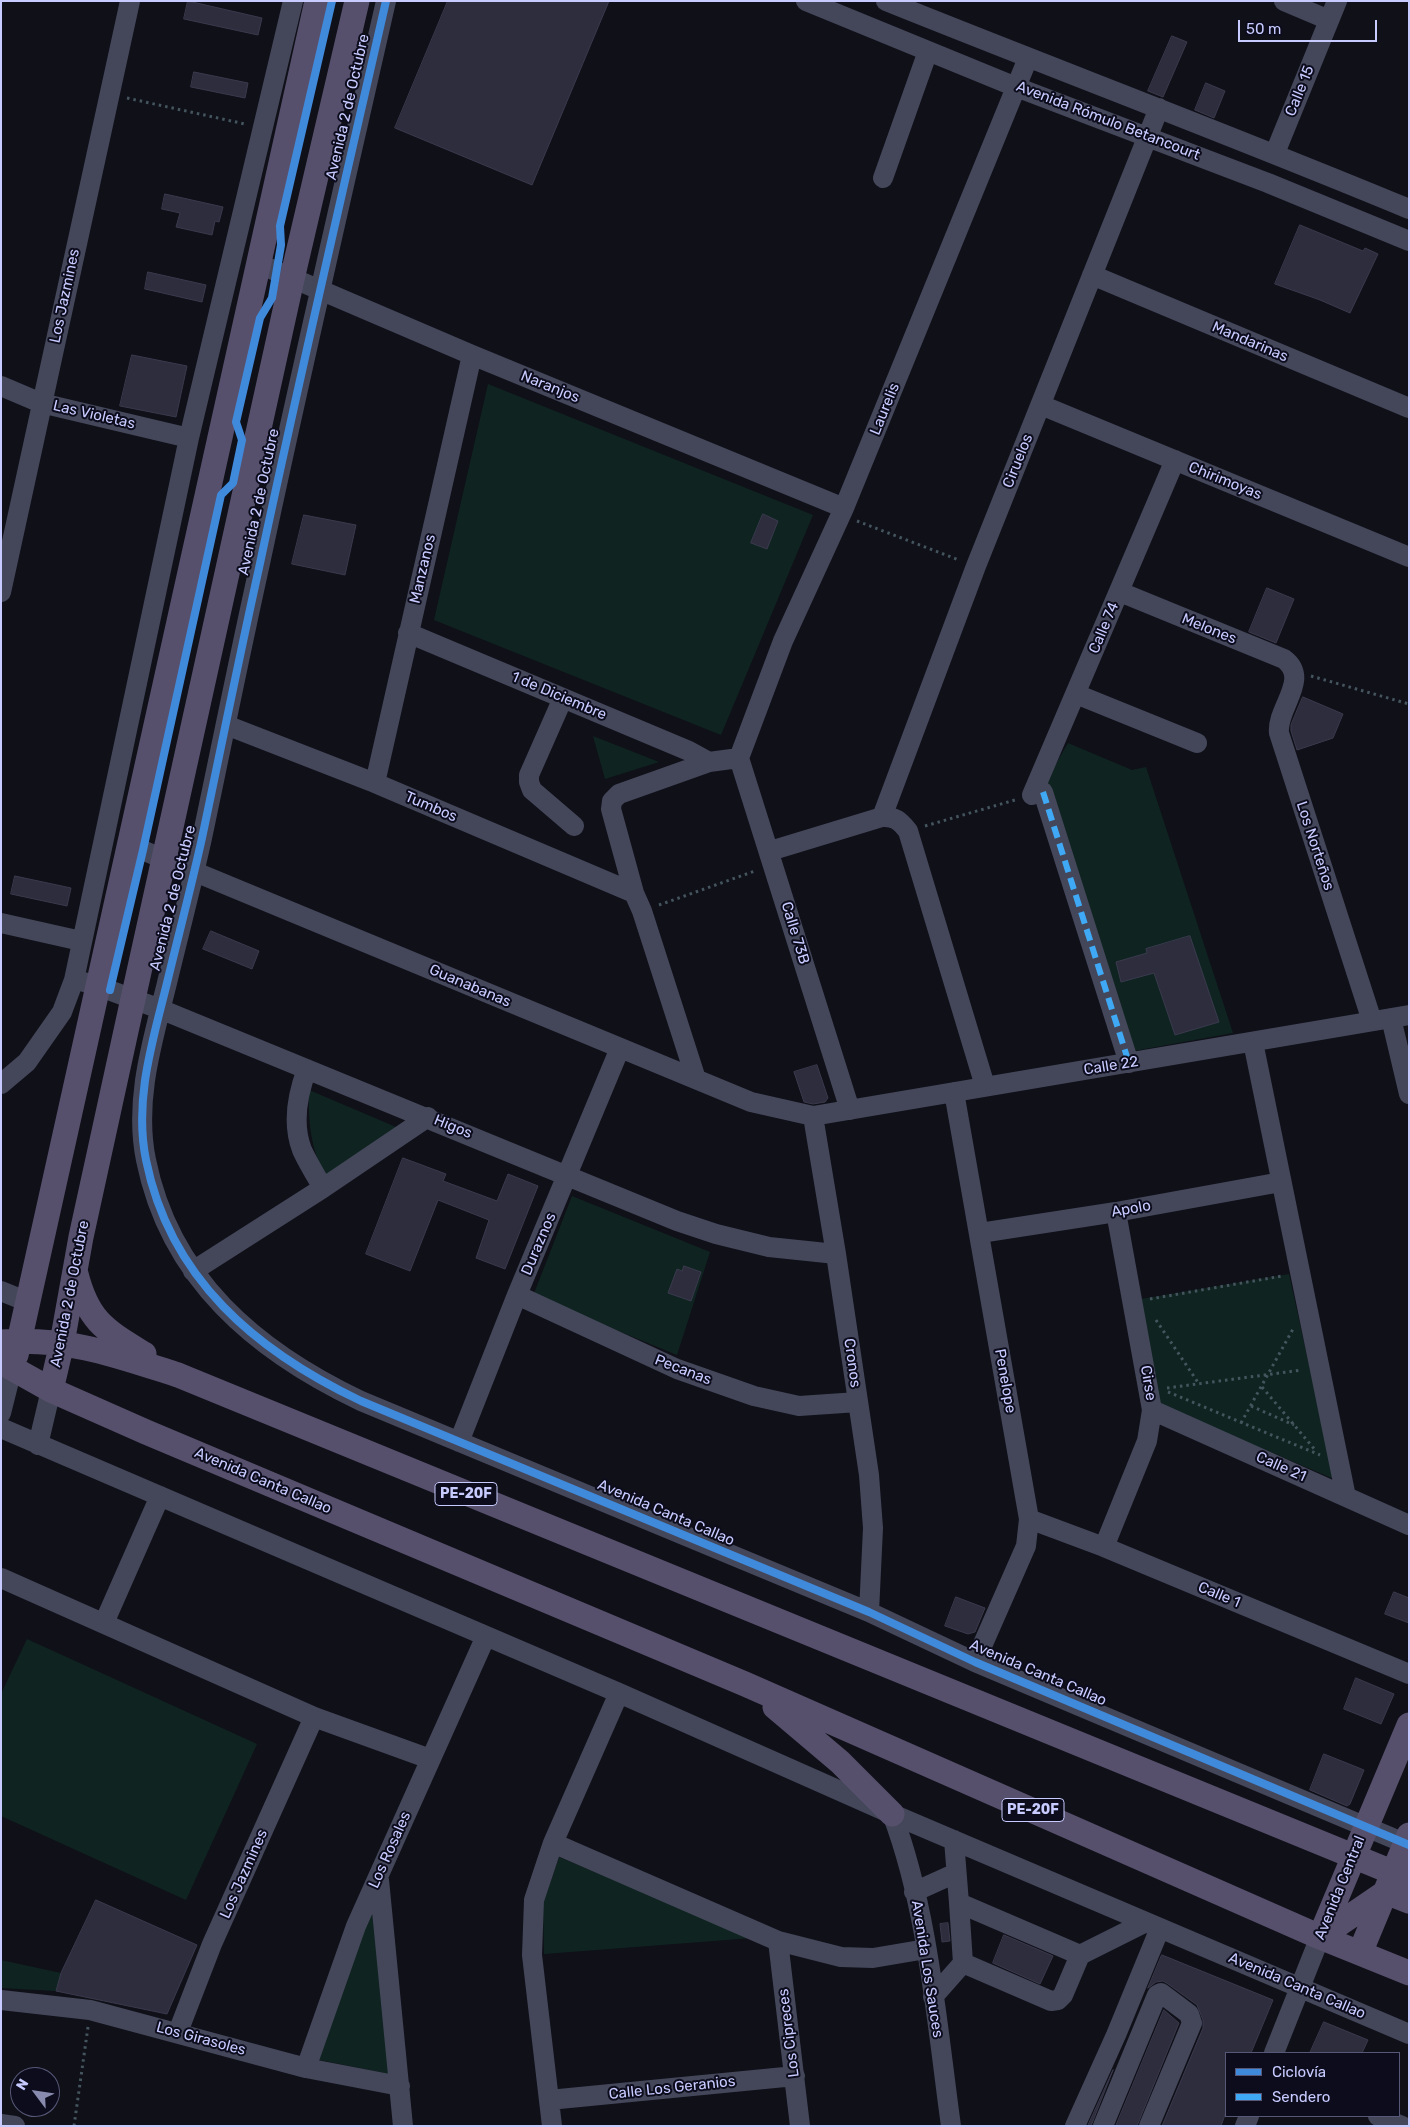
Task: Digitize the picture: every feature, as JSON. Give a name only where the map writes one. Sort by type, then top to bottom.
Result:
[{"type":"main road","points":[[7,1366],[10,1341],[28,1302],[256,263],[317,1]]},
{"type":"main road","name":"Avenida 2 de Octubre","points":[[51,1390],[62,1343],[80,1237],[292,279],[357,1]]},
{"type":"main road","points":[[75,1271],[81,1295],[94,1317],[109,1333],[178,1375]]},
{"type":"main road","name":"PE-20F","points":[[10,1341],[62,1343],[103,1352],[178,1375],[865,1658],[1354,1855],[1396,1881]]},
{"type":"main road","name":"Avenida Canta Callao","points":[[7,1366],[51,1390],[146,1432],[745,1684],[1320,1937],[1409,1973]]},
{"type":"main road","points":[[745,1684],[794,1722],[840,1762],[892,1814]]},
{"type":"main road","name":"Avenida Central","points":[[1320,1937],[1409,1725]]},
{"type":"main road","points":[[1360,1953],[1396,1881],[1408,1841]]},
{"type":"main road","points":[[1320,1937],[1396,1881]]},
{"type":"main road","points":[[1396,1881],[1409,1901]]},
{"type":"street","name":"Los Jazmines","points":[[1,592],[6,551],[41,403],[130,1]]},
{"type":"street","points":[[1,1084],[27,1062],[62,1012],[74,980],[189,438],[293,1]]},
{"type":"street","name":"Avenida 2 de Octubre","points":[[160,1009],[195,871],[320,291],[386,1]]},
{"type":"street","name":"Avenida Rómulo Betancourt","points":[[806,1],[1016,87],[1148,136],[1409,241]]},
{"type":"street","name":"Avenida Rómulo Betancourt","points":[[886,1],[1408,207]]},
{"type":"street","points":[[1284,1],[1329,20]]},
{"type":"street","name":"Calle 15","points":[[1275,154],[1337,1]]},
{"type":"street","points":[[883,178],[928,51]]},
{"type":"street","name":"Laurelis","points":[[739,758],[783,641],[842,511],[1028,58]]},
{"type":"street","name":"Ciruelos","points":[[882,817],[976,566],[1160,108]]},
{"type":"street","name":"Naranjos","points":[[256,263],[842,511]]},
{"type":"street","name":"Mandarinas","points":[[1092,275],[1409,408]]},
{"type":"street","name":"Manzanos","points":[[375,783],[472,355]]},
{"type":"street","name":"Las Violetas","points":[[1,386],[41,403],[189,438]]},
{"type":"street","name":"Chirimoyas","points":[[1041,405],[1409,557]]},
{"type":"street","name":"Calle 74","points":[[1038,793],[1076,694],[1175,460]]},
{"type":"street","name":"Melones","points":[[1120,592],[1284,659],[1294,671]]},
{"type":"street","name":"1 de Diciembre","points":[[408,633],[690,751],[709,762]]},
{"type":"street","name":"Los Norteños","points":[[1294,671],[1294,686],[1280,719],[1279,733],[1390,1018],[1409,1094]]},
{"type":"street","points":[[1076,694],[1197,743]]},
{"type":"street","points":[[562,698],[529,775],[529,782],[532,790],[574,826]]},
{"type":"street","name":"Tumbos","points":[[226,725],[375,783],[638,902]]},
{"type":"street","points":[[696,1079],[638,902],[611,809],[612,801],[619,794],[709,762],[739,758]]},
{"type":"street","name":"Calle 73B","points":[[739,758],[850,1110]]},
{"type":"street","points":[[1038,793],[1129,1063]]},
{"type":"street","points":[[772,858],[882,817],[891,817],[899,820],[908,831],[985,1086]]},
{"type":"street","name":"Guanabanas","points":[[130,844],[751,1102],[813,1116]]},
{"type":"street","points":[[1,923],[81,941]]},
{"type":"street","name":"Higos","points":[[74,980],[98,986],[160,1009],[428,1117],[677,1221],[716,1234],[770,1247],[836,1254]]},
{"type":"street","name":"Avenida Canta Callao","points":[[160,1009],[145,1076],[141,1121],[146,1160],[158,1202],[173,1236],[193,1271],[220,1304],[248,1332],[286,1360],[322,1383],[361,1401],[869,1612],[975,1662],[1365,1827],[1408,1841]]},
{"type":"street","name":"Calle 22","points":[[813,1116],[1390,1018]]},
{"type":"street","points":[[1253,1042],[1346,1496]]},
{"type":"street","name":"Duraznos","points":[[459,1442],[517,1295],[569,1175],[620,1048]]},
{"type":"street","points":[[307,1069],[300,1089],[297,1126],[302,1149],[323,1188]]},
{"type":"street","name":"Penelope","points":[[954,1092],[1030,1519],[1026,1546],[975,1662]]},
{"type":"street","name":"Cronos","points":[[813,1116],[836,1254],[869,1476],[873,1528],[869,1612]]},
{"type":"street","points":[[193,1271],[323,1188],[428,1117]]},
{"type":"street","name":"Apolo","points":[[980,1233],[1116,1212],[1281,1182]]},
{"type":"street","name":"Cirse","points":[[1104,1547],[1147,1441],[1152,1410],[1116,1212]]},
{"type":"street","points":[[1,1291],[28,1302]]},
{"type":"street","name":"Pecanas","points":[[517,1295],[677,1369],[754,1396],[799,1406],[858,1402]]},
{"type":"street","points":[[1,1413],[7,1366]]},
{"type":"street","name":"Avenida 2 de Octubre","points":[[38,1445],[51,1390]]},
{"type":"street","name":"Calle 21","points":[[1152,1410],[1409,1525]]},
{"type":"street","name":"Avenida Canta Callao","points":[[1,1428],[619,1693],[892,1814],[1409,2034]]},
{"type":"street","points":[[104,1623],[160,1496]]},
{"type":"street","name":"Calle 1","points":[[1030,1519],[1104,1547],[1409,1674]]},
{"type":"street","points":[[1,1578],[314,1717],[430,1759]]},
{"type":"street","name":"Los Rosales","points":[[306,2068],[356,1926],[486,1636]]},
{"type":"street","points":[[552,2126],[532,1955],[534,1900],[552,1843],[619,1693]]},
{"type":"street","name":"Los Jazmines","points":[[178,2032],[212,1944],[314,1717]]},
{"type":"street","name":"Avenida Los Sauces","points":[[892,1814],[904,1845],[926,1949],[951,2126]]},
{"type":"street","points":[[933,1997],[963,1963],[954,1840]]},
{"type":"street","points":[[552,1843],[778,1941],[841,1957],[873,1958],[926,1949]]},
{"type":"street","points":[[914,1892],[956,1873]]},
{"type":"street","points":[[378,1878],[403,2126]]},
{"type":"street","points":[[959,1903],[1080,1956]]},
{"type":"street","points":[[963,1963],[1051,2001],[1058,2000],[1063,1995],[1080,1956],[1153,1925]]},
{"type":"street","points":[[1075,2126],[1116,2035],[1153,1925]]},
{"type":"street","name":"Avenida Central","points":[[1274,2052],[1320,1937]]},
{"type":"street","name":"Los Cipreces","points":[[778,1941],[800,2126]]},
{"type":"street","points":[[1103,2126],[1157,1995],[1162,1993],[1189,2014],[1192,2023],[1149,2126]]},
{"type":"street","name":"Los Girasoles","points":[[1,2000],[90,2010],[178,2032],[306,2068],[400,2086]]},
{"type":"street","name":"Calle Los Geranios","points":[[549,2100],[795,2076]]},
{"type":"street","points":[[1380,2117],[1402,2126]]},
{"type":"street","points":[[1,2124],[15,2126]]},
{"type":"path","points":[[109,94],[263,128]]},
{"type":"path","points":[[842,511],[976,566]]},
{"type":"path","points":[[1294,671],[1409,704]]},
{"type":"path","points":[[908,831],[1038,793]]},
{"type":"path","points":[[638,902],[772,858]]},
{"type":"path","points":[[1143,1300],[1288,1275]]},
{"type":"path","points":[[1153,1316],[1199,1384]]},
{"type":"path","points":[[1241,1423],[1297,1323]]},
{"type":"path","points":[[1306,1370],[1159,1389],[1320,1455]]},
{"type":"path","points":[[1262,1386],[1325,1461]]},
{"type":"path","points":[[1251,1406],[1295,1425]]},
{"type":"path","points":[[74,2126],[90,2010]]},
{"type":"green space","points":[[488,384],[813,515],[721,735],[434,620]]},
{"type":"green space","points":[[593,736],[659,762],[605,779]]},
{"type":"green space","points":[[1068,743],[1132,770],[1146,767],[1233,1033],[1123,1053],[1040,791]]},
{"type":"green space","points":[[309,1090],[396,1127],[324,1176],[311,1134]]},
{"type":"green space","points":[[572,1196],[710,1252],[677,1355],[533,1296]]},
{"type":"green space","points":[[1289,1274],[1334,1479],[1158,1404],[1141,1299]]},
{"type":"green space","points":[[27,1639],[257,1744],[186,1900],[1,1816],[1,1694]]},
{"type":"green space","points":[[559,1857],[752,1938],[544,1954],[543,1903]]},
{"type":"green space","points":[[373,1899],[389,2074],[315,2059]]},
{"type":"green space","points":[[1,1960],[61,1973],[56,1991],[1,1988]]},
{"type":"building","points":[[188,1],[262,18],[258,35],[184,19]]},
{"type":"building","points":[[448,1],[609,1],[532,185],[395,128]]},
{"type":"building","points":[[1172,36],[1187,42],[1163,97],[1148,91]]},
{"type":"building","points":[[194,72],[248,83],[245,98],[191,87]]},
{"type":"building","points":[[1206,83],[1225,91],[1214,118],[1195,110]]},
{"type":"building","points":[[165,194],[223,207],[219,222],[215,221],[212,235],[176,227],[180,213],[162,209]]},
{"type":"building","points":[[1300,225],[1363,251],[1365,248],[1378,254],[1350,313],[1275,284]]},
{"type":"building","points":[[148,272],[206,285],[202,302],[145,289]]},
{"type":"building","points":[[132,355],[187,366],[176,417],[120,406]]},
{"type":"building","points":[[763,514],[778,521],[767,549],[751,543]]},
{"type":"building","points":[[304,515],[356,525],[345,575],[292,564]]},
{"type":"building","points":[[1267,588],[1294,599],[1276,643],[1249,632]]},
{"type":"building","points":[[1303,697],[1343,714],[1333,738],[1297,750],[1291,725]]},
{"type":"building","points":[[15,876],[71,888],[67,906],[11,894]]},
{"type":"building","points":[[211,931],[259,951],[252,969],[203,949]]},
{"type":"building","points":[[1190,936],[1219,1022],[1175,1035],[1154,973],[1121,982],[1116,962],[1147,953],[1146,949]]},
{"type":"building","points":[[817,1065],[828,1098],[825,1102],[813,1104],[804,1102],[794,1072]]},
{"type":"building","points":[[403,1158],[446,1174],[443,1181],[497,1201],[508,1174],[538,1186],[505,1269],[476,1258],[489,1220],[438,1200],[410,1271],[366,1254]]},
{"type":"building","points":[[684,1266],[701,1272],[691,1301],[668,1293],[677,1269],[682,1271]]},
{"type":"building","points":[[1394,1592],[1409,1598],[1409,1623],[1385,1614]]},
{"type":"building","points":[[956,1597],[985,1608],[975,1632],[968,1634],[945,1626]]},
{"type":"building","points":[[1356,1678],[1394,1694],[1381,1724],[1344,1709]]},
{"type":"building","points":[[1324,1754],[1364,1770],[1350,1804],[1347,1806],[1310,1790]]},
{"type":"building","points":[[96,1900],[197,1945],[167,2014],[56,1991],[61,1973]]},
{"type":"building","points":[[948,1923],[950,1941],[942,1942],[940,1924]]},
{"type":"building","points":[[1004,1935],[1053,1956],[1040,1984],[993,1963]]},
{"type":"building","points":[[1162,1955],[1273,2000],[1251,2052],[1225,2052],[1225,2115],[1221,2126],[1162,2126],[1203,2028],[1203,2020],[1197,2005],[1163,1981],[1156,1982],[1148,1988]]},
{"type":"building","points":[[1164,2010],[1179,2023],[1137,2126],[1116,2126]]},
{"type":"building","points":[[1324,2022],[1368,2040],[1362,2052],[1310,2052]]},
{"type":"building","points":[[1113,2070],[1091,2126],[1088,2126]]},
{"type":"marked path","points":[[1043,792],[1129,1063]]},
{"type":"cycle path","points":[[110,990],[143,850],[221,495],[233,483],[242,440],[236,422],[260,318],[272,298],[281,245],[280,226],[332,1]]},
{"type":"cycle path","points":[[386,1],[321,284],[202,838],[146,1072],[142,1116],[146,1160],[158,1202],[175,1241],[197,1275],[223,1306],[253,1334],[286,1359],[361,1401],[869,1612],[975,1662],[1409,1845]]}]
